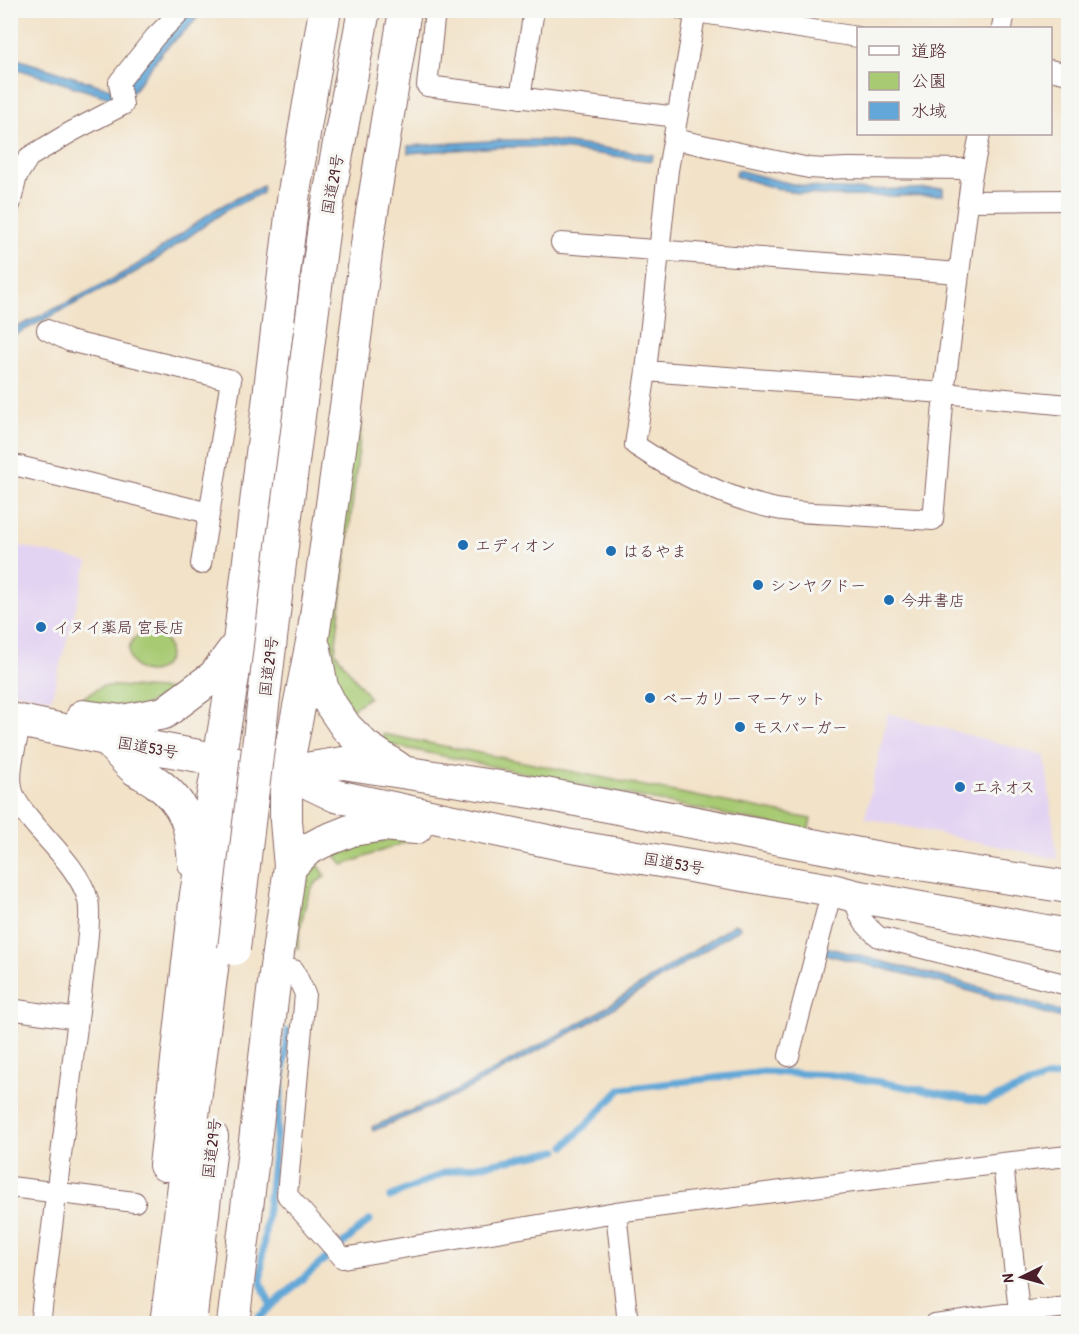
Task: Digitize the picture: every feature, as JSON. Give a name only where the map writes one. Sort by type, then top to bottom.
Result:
[{"type":"highway","points":[[145,1323],[147,1206],[196,894],[239,642],[294,192],[325,10]]},
{"type":"highway","name":"国道29号","points":[[190,1323],[282,546],[324,230],[364,10]]},
{"type":"highway","points":[[234,1312],[290,867],[286,821],[286,772],[313,637],[368,237],[405,10]]},
{"type":"highway","points":[[313,637],[322,687],[331,705],[346,727],[365,746],[404,772]]},
{"type":"highway","points":[[14,716],[122,721],[164,713],[214,676],[239,642]]},
{"type":"highway","name":"国道53号","points":[[14,716],[106,740],[286,772],[336,796],[566,845],[844,893],[1068,935]]},
{"type":"highway","points":[[106,740],[136,770],[169,792],[180,805],[191,833],[196,894]]},
{"type":"highway","name":"国道53号","points":[[286,772],[343,763],[545,794],[880,858],[1068,887]]},
{"type":"highway","points":[[166,1323],[233,807],[240,785],[286,772]]},
{"type":"highway","points":[[290,867],[307,849],[322,842],[352,830],[384,825],[566,845]]},
{"type":"street","points":[[10,205],[17,176],[29,158],[71,132],[123,105],[119,82],[155,37],[182,10]]},
{"type":"street","points":[[435,10],[427,86],[677,117]]},
{"type":"street","points":[[520,98],[534,10]]},
{"type":"street","points":[[1002,27],[1005,10]]},
{"type":"street","points":[[857,37],[692,11],[668,170],[646,371],[635,445],[672,469],[712,489],[773,509],[802,513],[933,520],[944,393],[968,201],[980,135]]},
{"type":"street","points":[[1052,70],[1068,74]]},
{"type":"street","points":[[674,139],[809,168],[973,169]]},
{"type":"street","points":[[968,201],[1068,200]]},
{"type":"street","points":[[561,243],[959,273]]},
{"type":"street","points":[[47,330],[69,341],[231,380],[201,564]]},
{"type":"street","points":[[646,371],[944,393],[1068,405]]},
{"type":"street","points":[[10,464],[209,513]]},
{"type":"street","points":[[14,716],[11,775],[14,794],[21,807],[84,887],[89,912],[87,946],[39,1323]]},
{"type":"street","points":[[844,893],[869,929],[879,937],[1068,985]]},
{"type":"street","points":[[789,1056],[844,893]]},
{"type":"street","points":[[276,967],[294,970],[305,994],[287,1195],[343,1258],[616,1212],[1068,1156]]},
{"type":"street","points":[[10,1009],[78,1019]]},
{"type":"street","points":[[1004,1163],[1019,1312]]},
{"type":"street","points":[[10,1187],[147,1206]]},
{"type":"street","points":[[616,1212],[628,1323]]},
{"type":"street","points":[[935,1323],[1068,1307]]},
{"type":"shaded area","name":"イヌイ薬局 宮長店","points":[[11,544],[88,562],[51,699],[11,691]]},
{"type":"shaded area","name":"エネオス","points":[[888,713],[1045,756],[1057,859],[865,818]]},
{"type":"green space","points":[[354,419],[362,421],[335,652],[369,697],[351,710],[329,670],[326,646]]},
{"type":"green space","points":[[149,632],[157,633],[163,638],[168,644],[168,660],[163,666],[157,671],[149,672],[141,671],[135,666],[130,660],[129,652],[130,644],[135,638],[141,633]]},
{"type":"green space","points":[[102,686],[175,690],[138,709],[76,704]]},
{"type":"green space","points":[[383,734],[811,819],[808,832],[386,744],[383,742]]},
{"type":"green space","points":[[427,834],[343,865],[330,849]]},
{"type":"green space","points":[[316,862],[326,876],[315,884],[308,898],[298,949],[292,943],[302,879]]},
{"type":"water","points":[[190,11],[203,11],[163,51],[128,98],[116,100],[11,67],[11,57],[114,90]]},
{"type":"water","points":[[504,140],[547,140],[653,155],[652,161],[545,147],[501,147],[408,153],[408,146]]},
{"type":"water","points":[[737,170],[804,186],[856,190],[943,188],[943,195],[853,196],[799,193],[735,176]]},
{"type":"water","points":[[263,186],[262,193],[228,209],[154,261],[11,337],[11,330],[130,269],[213,211]]},
{"type":"water","points":[[735,924],[740,926],[739,930],[596,1019],[453,1097],[373,1131],[372,1127],[450,1094],[594,1015]]},
{"type":"water","points":[[826,947],[1068,1013],[1068,1020],[942,983],[824,954]]},
{"type":"waterway","points":[[271,1306],[261,1283],[262,1258],[288,1031]]},
{"type":"waterway","points":[[565,1146],[621,1089],[764,1072],[832,1075],[985,1102],[1045,1078],[1068,1074]]},
{"type":"waterway","points":[[390,1197],[446,1172],[557,1151]]},
{"type":"waterway","points":[[251,1324],[370,1220]]},
{"type":"place","name":"エディオン","points":[[463,545]]},
{"type":"place","name":"はるやま","points":[[611,551]]},
{"type":"place","name":"シンヤクドー","points":[[758,585]]},
{"type":"place","name":"今井書店","points":[[889,600]]},
{"type":"place","name":"イヌイ薬局 宮長店","points":[[41,627]]},
{"type":"place","name":"ベーカリー マーケット","points":[[650,698]]},
{"type":"place","name":"モスバーガー","points":[[740,727]]},
{"type":"place","name":"エネオス","points":[[960,787]]}]
